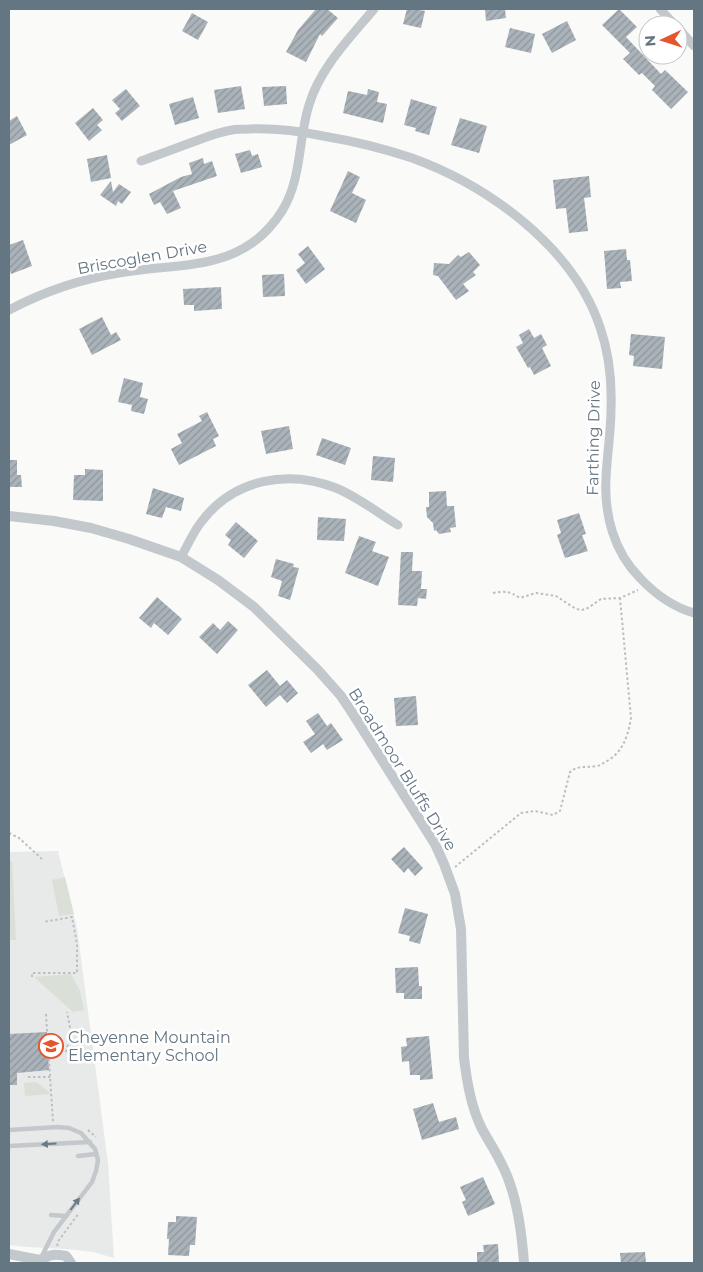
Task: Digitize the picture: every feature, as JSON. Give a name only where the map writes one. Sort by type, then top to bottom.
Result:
[{"type":"street","name":"Briscoglen Drive","points":[[9,310],[45,293],[85,280],[121,272],[208,262],[224,258],[250,244],[261,235],[272,224],[289,198],[298,168],[311,98],[324,71],[374,9]]},
{"type":"street","name":"Farthing Drive","points":[[141,161],[233,129],[304,132],[352,141],[413,158],[471,185],[503,206],[528,226],[552,249],[584,289],[601,328],[609,364],[611,407],[606,494],[610,525],[616,542],[624,558],[647,586],[674,605],[694,613]]},
{"type":"street","points":[[181,558],[199,524],[222,500],[249,485],[278,479],[308,480],[338,489],[398,525]]},
{"type":"street","name":"Broadmoor Bluffs Drive","points":[[9,516],[54,521],[91,528],[129,539],[181,558],[218,580],[254,607],[318,669],[341,696],[435,844],[455,894],[461,929],[466,1077],[477,1117],[510,1182],[519,1216],[524,1263]]},
{"type":"street","points":[[9,1254],[42,1261],[50,1254],[56,1254],[66,1256],[71,1263]]},
{"type":"lane","points":[[9,1130],[70,1128],[81,1133],[90,1142],[95,1149],[98,1160],[92,1182],[54,1232],[42,1261]]},
{"type":"lane","points":[[9,1146],[90,1142]]},
{"type":"lane","points":[[78,1156],[96,1154]]},
{"type":"lane","points":[[51,1215],[66,1216]]},
{"type":"path","points":[[493,593],[504,591],[520,598],[536,593],[556,596],[576,609],[582,610],[601,599],[620,598],[647,586]]},
{"type":"path","points":[[448,873],[521,813],[535,811],[553,815],[560,811],[570,772],[575,768],[598,766],[611,759],[620,751],[628,735],[631,718],[620,598]]},
{"type":"path","points":[[9,833],[20,838],[42,859]]},
{"type":"path","points":[[32,977],[32,973],[77,973],[77,944],[72,917],[43,922]]},
{"type":"path","points":[[66,1052],[71,1033],[67,1012]]},
{"type":"path","points":[[46,1014],[53,1122]]},
{"type":"path","points":[[28,1077],[50,1077]]},
{"type":"path","points":[[89,1130],[100,1143]]},
{"type":"path","points":[[56,1254],[59,1240],[79,1212]]},
{"type":"shaded area","name":"Cheyenne Mountain Elementary School","points":[[58,851],[77,928],[108,1163],[114,1258],[93,1252],[9,1245],[9,852]]},
{"type":"shaded area","points":[[9,861],[12,861],[16,940],[9,940]]},
{"type":"shaded area","points":[[65,877],[74,914],[59,916],[52,880]]},
{"type":"shaded area","points":[[71,974],[80,991],[84,1010],[73,1012],[34,977]]},
{"type":"shaded area","points":[[37,1082],[51,1094],[25,1096],[24,1083]]},
{"type":"building","points":[[316,9],[327,9],[338,18],[322,36],[320,34],[306,62],[286,52],[298,30]]},
{"type":"building","points":[[407,9],[425,11],[421,28],[403,24]]},
{"type":"building","points":[[485,9],[505,9],[506,18],[486,21]]},
{"type":"building","points":[[619,9],[637,27],[626,37],[638,50],[638,65],[652,65],[661,74],[665,70],[688,92],[671,109],[652,90],[655,86],[642,73],[639,75],[623,59],[630,53],[602,25]]},
{"type":"building","points":[[192,13],[208,22],[198,40],[182,31]]},
{"type":"building","points":[[567,21],[576,40],[552,53],[542,34]]},
{"type":"building","points":[[510,28],[535,34],[531,53],[505,47]]},
{"type":"building","points":[[241,86],[245,109],[218,113],[214,90]]},
{"type":"building","points":[[286,86],[287,104],[264,106],[262,87]]},
{"type":"building","points":[[126,89],[140,106],[122,121],[115,113],[120,109],[112,100]]},
{"type":"building","points":[[368,89],[379,92],[377,102],[387,104],[383,123],[343,113],[348,91],[367,95]]},
{"type":"building","points":[[193,97],[199,118],[175,125],[169,104]]},
{"type":"building","points":[[411,99],[437,107],[429,135],[415,131],[416,128],[404,125]]},
{"type":"building","points":[[93,108],[103,120],[97,125],[102,130],[89,141],[75,123]]},
{"type":"building","points":[[17,116],[27,135],[9,145],[9,121]]},
{"type":"building","points":[[460,118],[487,126],[479,153],[451,145]]},
{"type":"building","points":[[250,150],[252,156],[258,154],[262,167],[241,173],[235,154]]},
{"type":"building","points":[[107,155],[111,178],[91,182],[87,159]]},
{"type":"building","points":[[203,158],[204,164],[212,161],[217,176],[173,191],[181,208],[167,214],[160,202],[154,205],[149,194],[181,177],[192,174],[189,163]]},
{"type":"building","points":[[348,171],[360,177],[352,193],[366,200],[356,223],[330,211]]},
{"type":"building","points":[[589,176],[591,197],[584,198],[588,231],[569,233],[566,208],[556,209],[553,180]]},
{"type":"building","points":[[111,181],[113,192],[119,184],[131,192],[122,204],[118,201],[116,206],[100,195]]},
{"type":"building","points":[[23,240],[32,266],[11,274],[9,268],[9,245]]},
{"type":"building","points":[[308,246],[325,269],[306,284],[296,270],[305,263],[298,254]]},
{"type":"building","points":[[626,249],[627,260],[630,260],[632,281],[620,282],[621,288],[607,289],[604,251]]},
{"type":"building","points":[[469,252],[480,265],[473,272],[476,275],[463,284],[469,291],[456,300],[438,276],[433,275],[434,263],[449,264],[458,255],[461,257]]},
{"type":"building","points":[[284,274],[285,296],[263,297],[262,275]]},
{"type":"building","points":[[221,287],[222,309],[194,311],[194,305],[184,305],[183,289]]},
{"type":"building","points":[[102,317],[111,335],[116,332],[121,340],[92,355],[79,329]]},
{"type":"building","points":[[529,329],[534,338],[541,334],[547,345],[542,348],[551,366],[534,375],[516,347],[523,343],[519,335]]},
{"type":"building","points":[[631,334],[665,337],[662,369],[633,366],[634,356],[629,355]]},
{"type":"building","points":[[124,378],[143,383],[140,397],[148,399],[144,414],[131,411],[132,405],[118,402]]},
{"type":"building","points":[[207,412],[219,436],[213,439],[216,446],[179,465],[171,449],[182,443],[177,434],[202,421],[199,416]]},
{"type":"building","points":[[289,426],[293,449],[266,454],[261,431]]},
{"type":"building","points":[[322,438],[351,448],[345,465],[316,455]]},
{"type":"building","points":[[373,456],[395,458],[393,482],[371,480]]},
{"type":"building","points":[[9,460],[17,460],[17,475],[21,475],[22,487],[9,487]]},
{"type":"building","points":[[85,469],[103,470],[103,501],[73,500],[74,475],[85,475]]},
{"type":"building","points":[[153,488],[184,498],[181,511],[166,507],[162,518],[146,514]]},
{"type":"building","points":[[446,491],[447,506],[454,506],[456,527],[450,528],[451,532],[439,534],[436,530],[434,531],[433,523],[427,517],[426,507],[429,507],[429,492]]},
{"type":"building","points":[[579,513],[586,534],[582,535],[588,551],[565,558],[557,535],[561,533],[557,520]]},
{"type":"building","points":[[318,517],[346,519],[344,541],[317,540]]},
{"type":"building","points":[[236,522],[258,541],[244,558],[228,545],[231,540],[225,535]]},
{"type":"building","points":[[359,536],[376,542],[372,551],[389,557],[378,586],[345,573]]},
{"type":"building","points":[[401,552],[413,552],[412,571],[422,571],[421,589],[427,589],[426,599],[418,598],[417,606],[398,605]]},
{"type":"building","points":[[276,559],[294,564],[293,567],[299,568],[290,600],[278,596],[282,581],[271,577]]},
{"type":"building","points":[[157,597],[182,619],[168,635],[154,623],[151,628],[139,618]]},
{"type":"building","points":[[228,621],[238,630],[217,654],[199,637],[213,623],[220,630]]},
{"type":"building","points":[[267,670],[280,686],[287,680],[298,693],[287,703],[280,695],[266,707],[248,685]]},
{"type":"building","points":[[416,696],[418,725],[396,726],[394,698]]},
{"type":"building","points":[[318,713],[327,726],[331,723],[343,740],[327,750],[323,744],[311,753],[303,742],[315,734],[306,721]]},
{"type":"building","points":[[404,847],[423,868],[415,876],[408,868],[404,873],[391,859]]},
{"type":"building","points":[[405,908],[428,914],[420,944],[409,941],[410,936],[398,933]]},
{"type":"building","points":[[418,967],[419,986],[422,986],[422,999],[404,999],[404,993],[396,993],[395,968]]},
{"type":"building","points":[[47,1032],[49,1070],[17,1073],[17,1085],[9,1085],[9,1034]]},
{"type":"building","points":[[429,1036],[433,1079],[420,1080],[420,1075],[410,1075],[409,1061],[402,1062],[401,1047],[407,1046],[406,1038]]},
{"type":"building","points":[[433,1103],[439,1122],[456,1117],[459,1129],[422,1140],[413,1109]]},
{"type":"building","points":[[483,1177],[495,1204],[468,1216],[462,1202],[466,1200],[460,1187]]},
{"type":"building","points":[[176,1216],[197,1217],[195,1245],[190,1245],[189,1256],[168,1255],[168,1222],[176,1222]]},
{"type":"building","points":[[498,1244],[499,1263],[477,1263],[477,1252],[484,1252],[483,1245]]},
{"type":"building","points":[[645,1252],[646,1263],[621,1263],[620,1253]]},
{"type":"place","name":"Cheyenne Mountain Elementary School","points":[[51,1046]]}]
